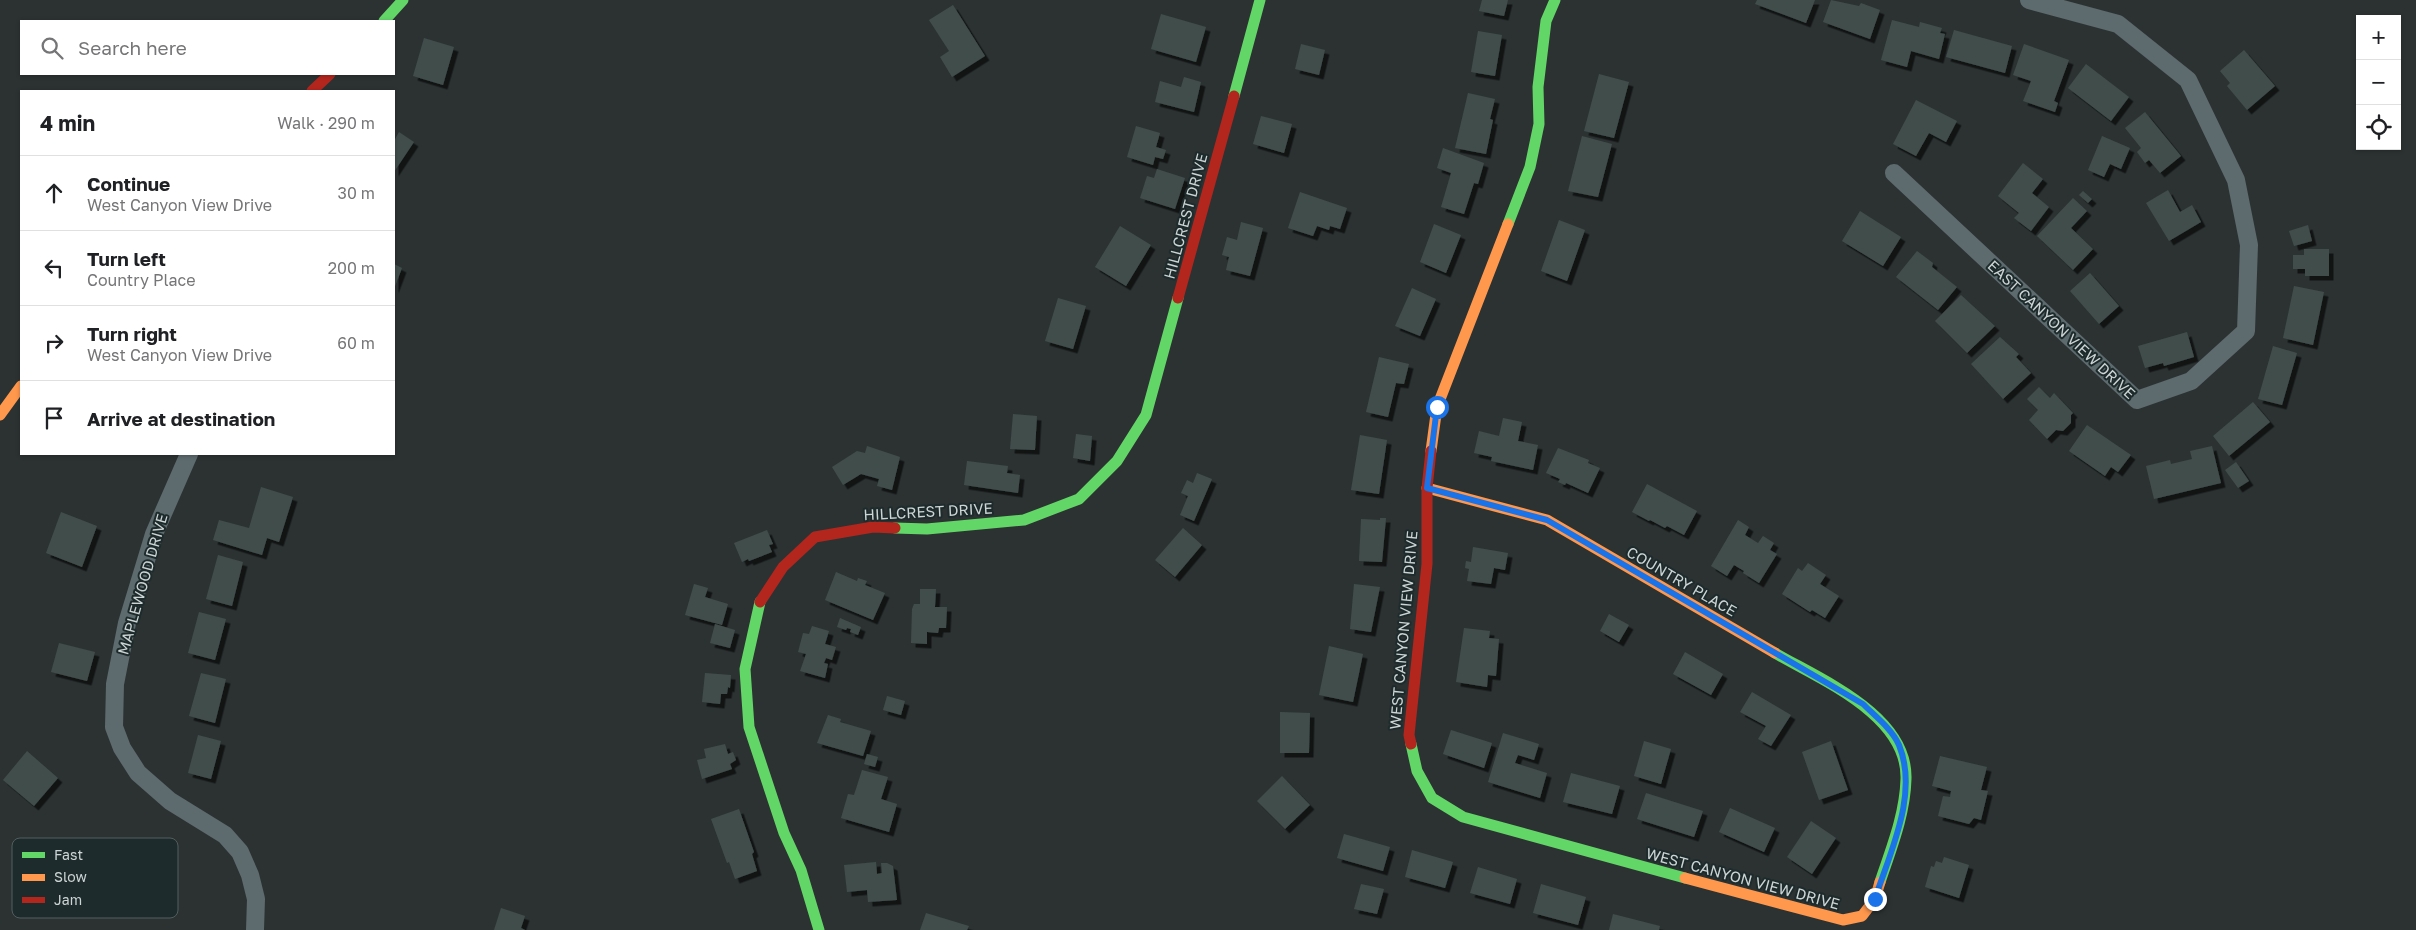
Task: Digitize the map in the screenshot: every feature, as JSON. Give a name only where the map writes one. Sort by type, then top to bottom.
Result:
[{"type":"street","points":[[385,20],[403,0]]},
{"type":"street","name":"HILLCREST DRIVE","points":[[819,930],[802,870],[784,833],[749,727],[745,668],[758,605],[784,567],[815,537],[873,527],[927,528],[978,526],[1024,520],[1079,499],[1117,461],[1146,415],[1260,0]]},
{"type":"street","name":"WEST CANYON VIEW DRIVE","points":[[1555,0],[1544,29],[1538,87],[1539,124],[1530,167],[1437,407],[1427,488],[1427,564],[1409,735],[1417,771],[1432,798],[1463,817],[1843,920],[1862,916],[1875,899],[1901,818],[1906,777],[1899,744]]},
{"type":"street","name":"EAST CANYON VIEW DRIVE","points":[[1894,173],[2137,400],[2191,381],[2246,331],[2249,245],[2236,180],[2188,80],[2118,24],[2029,0]]},
{"type":"street","points":[[313,90],[329,75]]},
{"type":"street","points":[[0,415],[20,387]]},
{"type":"street","name":"MAPLEWOOD DRIVE","points":[[189,455],[154,534],[127,623],[115,684],[114,727],[122,748],[138,773],[170,801],[225,835],[240,852],[250,875],[256,899],[255,930]]},
{"type":"street","name":"COUNTRY PLACE","points":[[1427,488],[1547,520],[1863,704],[1888,729],[1899,744]]},
{"type":"building","points":[[1482,0],[1508,0],[1504,16],[1479,11]]},
{"type":"building","points":[[1757,0],[1815,0],[1806,23],[1755,4]]},
{"type":"building","points":[[1831,0],[1859,6],[1861,3],[1880,10],[1870,39],[1823,22]]},
{"type":"building","points":[[953,5],[985,56],[952,77],[940,57],[949,51],[929,20]]},
{"type":"building","points":[[1161,14],[1206,27],[1196,62],[1151,49]]},
{"type":"building","points":[[1892,20],[1919,27],[1920,22],[1942,28],[1940,33],[1945,34],[1939,59],[1911,51],[1907,67],[1881,60]]},
{"type":"building","points":[[1954,30],[2012,46],[2005,73],[1946,57]]},
{"type":"building","points":[[1478,31],[1502,35],[1495,76],[1471,72]]},
{"type":"building","points":[[424,38],[454,47],[443,85],[413,76]]},
{"type":"building","points":[[1301,44],[1325,50],[1319,75],[1295,69]]},
{"type":"building","points":[[2024,44],[2069,60],[2054,101],[2058,103],[2055,112],[2023,101],[2031,81],[2013,75]]},
{"type":"building","points":[[2244,50],[2275,86],[2247,110],[2227,86],[2230,83],[2220,71]]},
{"type":"building","points":[[2086,64],[2129,97],[2111,121],[2068,88]]},
{"type":"building","points":[[1599,74],[1629,82],[1614,138],[1584,131]]},
{"type":"building","points":[[1184,77],[1201,82],[1194,112],[1155,102],[1160,81],[1181,87]]},
{"type":"building","points":[[1468,93],[1495,99],[1490,119],[1493,120],[1486,154],[1455,148]]},
{"type":"building","points":[[1916,100],[1957,121],[1946,142],[1929,133],[1916,156],[1893,144]]},
{"type":"building","points":[[2145,112],[2181,156],[2160,173],[2149,160],[2145,163],[2137,152],[2141,148],[2125,128]]},
{"type":"building","points":[[1261,116],[1292,124],[1284,153],[1253,144]]},
{"type":"building","points":[[1136,126],[1160,133],[1156,147],[1166,150],[1163,159],[1155,157],[1153,165],[1127,157]]},
{"type":"building","points":[[399,132],[414,142],[395,170],[395,139]]},
{"type":"building","points":[[1582,136],[1612,144],[1598,197],[1568,191]]},
{"type":"building","points":[[2102,136],[2130,148],[2121,169],[2110,164],[2104,177],[2088,170]]},
{"type":"building","points":[[1443,148],[1484,163],[1478,184],[1474,183],[1464,214],[1441,207],[1451,173],[1437,168]]},
{"type":"building","points":[[2023,163],[2043,179],[2032,193],[2049,207],[2031,231],[2014,218],[2019,213],[1998,196]]},
{"type":"building","points":[[1157,169],[1185,178],[1175,209],[1140,198],[1147,176],[1154,178]]},
{"type":"building","points":[[2168,190],[2180,212],[2192,205],[2201,222],[2169,241],[2146,203]]},
{"type":"building","points":[[2083,191],[2092,199],[2088,203],[2079,195]]},
{"type":"building","points":[[1300,192],[1347,208],[1340,229],[1330,226],[1329,230],[1317,226],[1313,236],[1288,228]]},
{"type":"building","points":[[2073,198],[2087,211],[2071,228],[2093,249],[2073,270],[2037,236]]},
{"type":"building","points":[[1860,211],[1901,237],[1883,266],[1842,241]]},
{"type":"building","points":[[1559,220],[1585,230],[1567,281],[1541,271]]},
{"type":"building","points":[[1241,222],[1263,228],[1250,276],[1226,270],[1229,257],[1222,255],[1227,237],[1237,240]]},
{"type":"building","points":[[1434,224],[1461,235],[1446,273],[1420,262]]},
{"type":"building","points":[[2308,225],[2312,241],[2294,246],[2289,231]]},
{"type":"building","points":[[1120,226],[1151,245],[1126,286],[1095,267]]},
{"type":"building","points":[[2304,249],[2329,249],[2329,276],[2305,276],[2305,269],[2293,269],[2293,255],[2304,255]]},
{"type":"building","points":[[1917,251],[1933,263],[1932,267],[1957,287],[1938,310],[1896,277]]},
{"type":"building","points":[[395,264],[402,268],[395,286]]},
{"type":"building","points":[[2090,273],[2119,306],[2099,324],[2070,291]]},
{"type":"building","points":[[2294,286],[2324,292],[2313,345],[2283,338]]},
{"type":"building","points":[[1412,288],[1436,299],[1420,336],[1395,326]]},
{"type":"building","points":[[1961,295],[1995,326],[1967,353],[1935,321]]},
{"type":"building","points":[[1058,298],[1086,306],[1073,349],[1045,341]]},
{"type":"building","points":[[2187,332],[2194,357],[2164,366],[2163,363],[2145,368],[2138,346]]},
{"type":"building","points":[[2000,337],[2019,354],[2016,357],[2031,373],[2003,399],[1971,364]]},
{"type":"building","points":[[2273,346],[2297,353],[2282,405],[2258,399]]},
{"type":"building","points":[[1379,357],[1409,364],[1404,384],[1396,383],[1388,417],[1366,412]]},
{"type":"building","points":[[2039,387],[2050,398],[2054,393],[2073,413],[2071,415],[2071,423],[2063,431],[2056,430],[2047,439],[2029,420],[2038,410],[2027,399]]},
{"type":"building","points":[[2253,402],[2270,422],[2229,456],[2213,436]]},
{"type":"building","points":[[1013,414],[1037,416],[1035,450],[1010,449]]},
{"type":"building","points":[[1503,418],[1522,422],[1518,441],[1538,445],[1533,470],[1491,461],[1492,457],[1474,453],[1479,431],[1499,436]]},
{"type":"building","points":[[2087,425],[2131,455],[2118,472],[2111,467],[2105,476],[2069,451]]},
{"type":"building","points":[[1076,434],[1092,436],[1090,461],[1073,458]]},
{"type":"building","points":[[1360,435],[1387,440],[1379,494],[1351,490]]},
{"type":"building","points":[[867,446],[900,457],[892,490],[877,486],[879,479],[861,474],[843,485],[832,467],[857,451],[865,453]]},
{"type":"building","points":[[2212,446],[2221,483],[2154,499],[2146,466],[2170,460],[2171,464],[2192,459],[2190,451]]},
{"type":"building","points":[[1558,448],[1589,460],[1588,463],[1600,468],[1588,493],[1566,483],[1565,485],[1558,482],[1560,479],[1546,473]]},
{"type":"building","points":[[967,461],[1008,466],[1007,473],[1020,475],[1018,493],[964,485]]},
{"type":"building","points":[[2236,462],[2249,481],[2238,488],[2225,470]]},
{"type":"building","points":[[1197,473],[1212,479],[1194,521],[1180,515],[1188,496],[1181,493],[1187,480],[1193,483]]},
{"type":"building","points":[[1647,484],[1697,511],[1684,535],[1632,512]]},
{"type":"building","points":[[261,487],[293,497],[279,542],[267,538],[262,555],[213,540],[219,520],[249,528]]},
{"type":"building","points":[[61,512],[97,526],[82,567],[46,553]]},
{"type":"building","points":[[1380,518],[1386,518],[1382,562],[1359,561],[1361,519],[1380,520]]},
{"type":"building","points":[[1738,520],[1749,527],[1745,535],[1758,543],[1763,536],[1774,543],[1770,550],[1777,554],[1759,583],[1734,565],[1727,576],[1711,566]]},
{"type":"building","points":[[1183,528],[1202,545],[1175,577],[1155,560]]},
{"type":"building","points":[[767,530],[773,544],[769,545],[772,552],[742,562],[734,543]]},
{"type":"building","points":[[1473,547],[1508,553],[1505,570],[1494,568],[1491,584],[1467,581],[1469,569],[1465,568],[1466,561],[1471,562]]},
{"type":"building","points":[[218,555],[243,562],[232,606],[206,599]]},
{"type":"building","points":[[1808,563],[1826,575],[1820,584],[1839,596],[1825,618],[1812,610],[1810,612],[1782,594],[1798,568],[1802,571]]},
{"type":"building","points":[[836,572],[857,581],[858,578],[867,581],[865,585],[885,593],[873,620],[825,600]]},
{"type":"building","points":[[694,584],[708,588],[705,597],[728,604],[722,625],[685,615]]},
{"type":"building","points":[[1354,584],[1380,587],[1371,632],[1350,629]]},
{"type":"building","points":[[920,589],[936,589],[935,607],[947,607],[946,628],[939,628],[938,633],[927,632],[927,644],[911,643],[912,609],[914,604],[920,604]]},
{"type":"building","points":[[199,612],[226,619],[215,660],[188,653]]},
{"type":"building","points":[[1609,614],[1629,625],[1619,642],[1600,631]]},
{"type":"building","points":[[840,618],[861,627],[858,635],[850,632],[851,629],[847,628],[846,630],[837,627]]},
{"type":"building","points":[[715,624],[735,630],[730,648],[710,643]]},
{"type":"building","points":[[812,626],[829,631],[825,644],[836,647],[832,660],[826,658],[824,663],[828,664],[825,678],[800,671],[806,654],[798,652],[803,633],[809,634]]},
{"type":"building","points":[[1464,628],[1490,631],[1489,638],[1499,639],[1496,676],[1488,675],[1487,687],[1456,682]]},
{"type":"building","points":[[59,643],[95,652],[87,681],[51,672]]},
{"type":"building","points":[[1329,646],[1363,654],[1353,702],[1319,695]]},
{"type":"building","points":[[1685,652],[1723,674],[1711,695],[1673,674]]},
{"type":"building","points":[[201,673],[226,679],[215,723],[189,716]]},
{"type":"building","points":[[705,673],[731,675],[730,688],[728,687],[727,694],[721,694],[720,704],[702,702]]},
{"type":"building","points":[[1752,692],[1791,715],[1771,746],[1758,739],[1766,726],[1740,712]]},
{"type":"building","points":[[887,696],[905,701],[901,715],[883,710]]},
{"type":"building","points":[[1280,712],[1310,713],[1309,753],[1280,753]]},
{"type":"building","points":[[828,715],[841,719],[840,722],[871,731],[863,756],[817,743]]},
{"type":"building","points":[[1451,730],[1492,743],[1484,768],[1443,754]]},
{"type":"building","points":[[1503,733],[1539,744],[1534,760],[1518,755],[1515,763],[1547,773],[1540,798],[1488,782]]},
{"type":"building","points":[[198,735],[221,741],[211,779],[188,773]]},
{"type":"building","points":[[1644,741],[1671,749],[1661,784],[1634,776]]},
{"type":"building","points":[[1831,741],[1848,790],[1819,800],[1802,752]]},
{"type":"building","points":[[725,744],[728,754],[733,752],[736,760],[730,764],[732,769],[702,779],[697,760],[706,758],[704,749]]},
{"type":"building","points":[[27,751],[58,778],[34,806],[3,780]]},
{"type":"building","points":[[867,754],[878,757],[875,767],[864,764]]},
{"type":"building","points":[[1940,756],[1987,767],[1981,790],[1988,791],[1981,820],[1974,818],[1969,824],[1938,816],[1943,796],[1950,797],[1951,791],[1932,786]]},
{"type":"building","points":[[862,770],[888,777],[881,799],[897,804],[889,832],[841,818],[848,794],[854,795]]},
{"type":"building","points":[[1571,773],[1620,786],[1612,814],[1563,802]]},
{"type":"building","points":[[1282,776],[1310,805],[1285,829],[1257,801]]},
{"type":"building","points":[[1646,793],[1703,811],[1694,837],[1637,819]]},
{"type":"building","points":[[1730,808],[1775,828],[1764,852],[1719,832]]},
{"type":"building","points":[[739,809],[754,852],[752,854],[757,871],[735,879],[711,819]]},
{"type":"building","points":[[1811,821],[1836,838],[1812,874],[1787,857]]},
{"type":"building","points":[[1344,834],[1390,847],[1383,871],[1337,858]]},
{"type":"building","points":[[1412,850],[1453,862],[1445,888],[1405,877]]},
{"type":"building","points":[[1944,857],[1969,865],[1959,898],[1925,887],[1931,866],[1934,867],[1936,861],[1942,863]]},
{"type":"building","points":[[876,862],[877,874],[882,873],[881,863],[893,866],[897,900],[868,902],[867,890],[847,892],[844,865]]},
{"type":"building","points":[[1478,867],[1517,879],[1510,904],[1470,893]]},
{"type":"building","points":[[1361,884],[1384,889],[1377,914],[1354,909]]},
{"type":"building","points":[[1541,884],[1586,897],[1578,925],[1533,913]]},
{"type":"building","points":[[501,908],[525,916],[521,928],[525,930],[494,930]]},
{"type":"building","points":[[926,913],[969,926],[967,930],[920,930]]},
{"type":"building","points":[[1613,914],[1660,926],[1659,930],[1609,930]]},
{"type":"traffic: fast","points":[[385,20],[403,0]]},
{"type":"traffic: fast","points":[[1234,96],[1260,0]]},
{"type":"traffic: fast","points":[[1508,224],[1530,167],[1539,124],[1538,87],[1546,21],[1555,0]]},
{"type":"traffic: fast","points":[[895,528],[927,529],[1024,520],[1079,499],[1117,461],[1146,415],[1178,298]]},
{"type":"traffic: fast","points":[[760,602],[745,669],[749,727],[784,833],[801,870],[819,930]]},
{"type":"traffic: fast","points":[[1775,653],[1837,688],[1878,718],[1893,736],[1903,756],[1906,779],[1903,806],[1897,832],[1880,882]]},
{"type":"traffic: fast","points":[[1411,744],[1417,771],[1432,798],[1463,817],[1685,878]]},
{"type":"traffic: slow","points":[[1431,451],[1437,407],[1508,224]]},
{"type":"traffic: slow","points":[[0,415],[20,387]]},
{"type":"traffic: slow","points":[[1427,488],[1547,520],[1775,653]]},
{"type":"traffic: slow","points":[[1685,878],[1843,920],[1862,916],[1875,899],[1880,882]]},
{"type":"traffic: jam","points":[[313,90],[329,75]]},
{"type":"traffic: jam","points":[[1178,298],[1234,96]]},
{"type":"traffic: jam","points":[[1411,744],[1409,735],[1427,564],[1427,488],[1431,451]]},
{"type":"traffic: jam","points":[[760,602],[783,567],[815,537],[873,527],[895,528]]},
{"type":"route","points":[[1437,407],[1427,488],[1547,520],[1863,704],[1888,729],[1899,744],[1906,777],[1901,818],[1875,899]]}]
